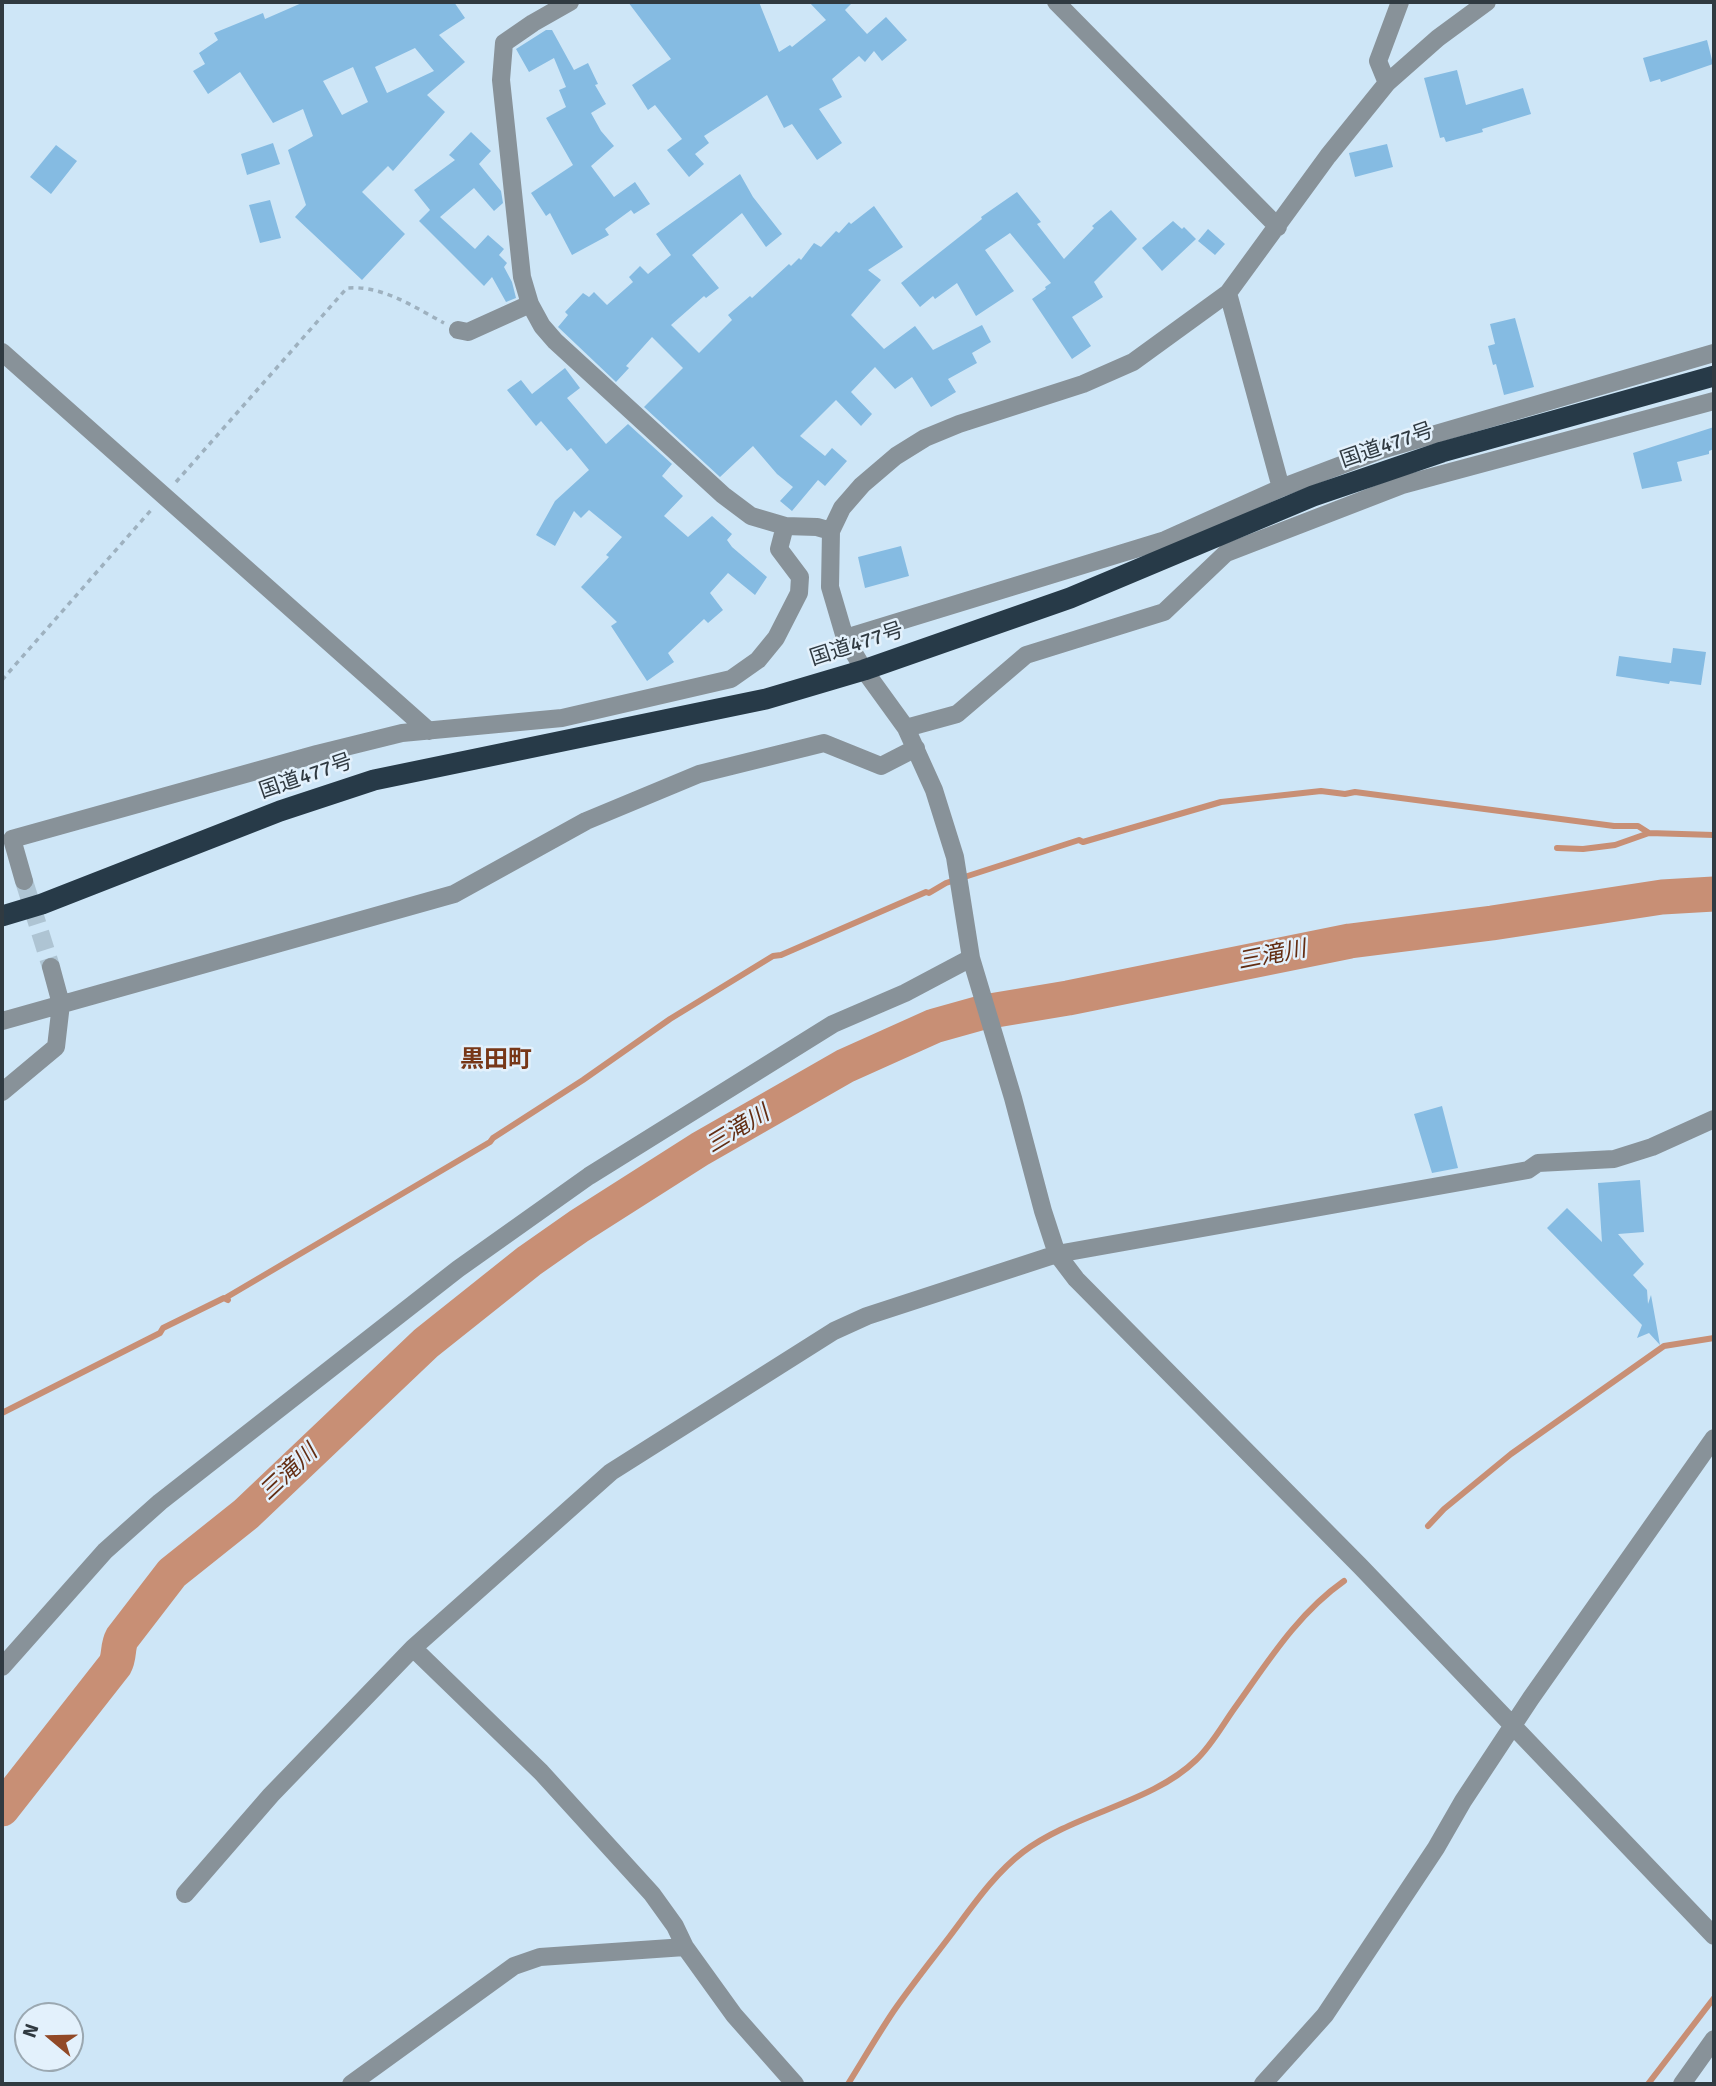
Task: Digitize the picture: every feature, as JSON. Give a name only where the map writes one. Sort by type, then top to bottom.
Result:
[{"type":"highway","name":"国道477号","points":[[2,916],[42,904],[280,811],[373,780],[766,698],[864,670],[1070,598],[1326,492],[1443,452],[1714,376]]},
{"type":"street","points":[[570,2],[533,23],[504,44],[501,80],[522,277],[530,303],[542,326],[555,341],[723,495],[751,516],[785,526],[817,527],[831,531]]},
{"type":"street","points":[[1056,2],[1278,227]]},
{"type":"street","points":[[1387,83],[1378,61],[1400,2]]},
{"type":"street","points":[[1487,2],[1438,38],[1387,83],[1328,156],[1228,293],[1133,362],[1083,384],[959,424],[915,444],[896,456],[862,485],[842,509],[831,531],[830,587],[845,638],[906,729],[934,790],[956,857],[973,961],[1057,1254],[1076,1279],[1323,1529],[1714,1936]]},
{"type":"street","points":[[1228,293],[1281,488]]},
{"type":"street","points":[[458,330],[468,332],[530,303]]},
{"type":"street","points":[[2,352],[429,732]]},
{"type":"street","points":[[845,638],[1165,540],[1281,488],[1381,450],[1714,353]]},
{"type":"street","points":[[906,729],[957,715],[1026,655],[1164,612],[1226,553],[1402,485],[1714,401]]},
{"type":"street","points":[[24,881],[7,840],[402,733],[562,718],[731,679],[758,660],[776,638],[799,593],[800,577],[779,549],[785,526]]},
{"type":"street","points":[[2,1021],[454,894],[586,821],[699,774],[824,743],[881,766],[916,748]]},
{"type":"street","points":[[2,1667],[105,1551],[150,1510],[458,1269],[589,1176],[834,1024],[973,961]]},
{"type":"street","points":[[2,1092],[56,1047],[61,1004],[51,967]]},
{"type":"street","points":[[186,1894],[271,1795],[413,1648],[611,1472],[834,1331],[867,1316],[1057,1254],[1528,1170],[1538,1163],[1614,1159],[1652,1147],[1714,1119]]},
{"type":"street","points":[[1263,2084],[1325,2015],[1436,1848],[1512,1727],[1714,1438]]},
{"type":"street","points":[[413,1648],[541,1772],[652,1894],[685,1947],[734,2015],[795,2084]]},
{"type":"street","points":[[351,2084],[514,1966],[540,1957],[685,1947]]},
{"type":"street","points":[[1682,2084],[1714,2039]]},
{"type":"path","points":[[2,680],[347,288],[361,287],[395,297],[458,330]]},
{"type":"building","points":[[304,2],[454,2],[465,18],[439,35],[465,62],[427,95],[445,112],[393,171],[388,166],[362,192],[405,234],[362,280],[295,217],[306,205],[288,150],[313,136],[303,109],[273,123],[240,72],[208,94],[193,71],[205,64],[199,53],[218,40],[214,33],[263,13],[265,19]],"holes":[[[415,48],[434,71],[387,93],[375,67]],[[353,67],[368,102],[342,115],[323,81]]]},
{"type":"building","points":[[628,2],[759,2],[779,52],[790,45],[792,47],[826,20],[809,2],[853,2],[845,10],[867,34],[886,17],[907,40],[882,61],[874,51],[865,62],[859,56],[832,79],[842,97],[819,109],[842,143],[817,160],[792,124],[784,128],[767,95],[704,136],[709,143],[695,154],[704,164],[689,177],[667,150],[682,139],[655,105],[648,110],[632,85],[671,59]]},
{"type":"building","points":[[546,30],[552,30],[574,70],[588,63],[598,84],[595,85],[606,104],[591,113],[614,146],[591,166],[614,197],[635,182],[650,204],[634,214],[631,210],[605,229],[609,235],[572,255],[550,213],[546,216],[531,193],[573,165],[546,118],[566,107],[559,90],[566,87],[554,58],[529,72],[516,49]]},
{"type":"building","points":[[1707,40],[1713,64],[1661,82],[1660,79],[1650,82],[1643,58]]},
{"type":"building","points":[[1457,70],[1466,105],[1523,88],[1531,114],[1446,142],[1444,137],[1440,138],[1424,78]]},
{"type":"building","points":[[471,132],[491,151],[479,164],[501,191],[503,203],[494,211],[474,188],[440,217],[475,249],[488,235],[504,249],[499,255],[507,263],[504,267],[516,298],[506,302],[492,277],[484,286],[419,221],[430,210],[414,190],[455,160],[449,155]]},
{"type":"building","points":[[273,143],[280,164],[247,175],[241,154]]},
{"type":"building","points":[[1387,144],[1393,167],[1355,177],[1349,153]]},
{"type":"building","points":[[56,145],[77,161],[51,194],[30,177]]},
{"type":"building","points":[[740,174],[753,197],[782,234],[766,247],[742,213],[692,255],[719,288],[706,298],[704,296],[671,325],[699,353],[732,320],[728,315],[750,296],[752,298],[789,264],[791,266],[799,258],[801,260],[814,243],[821,247],[836,231],[839,233],[849,222],[851,224],[874,206],[903,247],[868,270],[881,280],[851,315],[884,349],[915,326],[933,350],[982,325],[991,342],[972,353],[977,363],[948,379],[956,392],[931,407],[912,377],[895,389],[875,367],[851,392],[872,414],[861,426],[836,400],[800,436],[825,456],[832,448],[847,461],[825,486],[818,480],[792,511],[780,501],[793,487],[777,474],[753,446],[720,477],[644,407],[683,368],[652,337],[626,366],[629,368],[616,382],[558,327],[568,315],[565,312],[583,293],[589,297],[594,292],[607,305],[633,282],[629,277],[640,266],[648,274],[671,255],[656,234]]},
{"type":"building","points":[[1017,192],[1041,222],[1037,224],[1064,259],[1094,228],[1092,226],[1111,210],[1137,239],[1094,282],[1103,297],[1072,317],[1091,346],[1072,359],[1032,299],[1051,283],[1010,233],[985,250],[1014,291],[976,316],[957,283],[935,299],[933,296],[920,307],[901,283],[982,219],[981,217]]},
{"type":"building","points":[[270,200],[281,238],[260,243],[249,205]]},
{"type":"building","points":[[1173,221],[1196,239],[1162,271],[1142,248]]},
{"type":"building","points":[[1208,229],[1225,244],[1215,255],[1198,241]]},
{"type":"building","points":[[1515,318],[1534,387],[1504,395],[1488,346],[1495,344],[1490,324]]},
{"type":"building","points":[[565,368],[580,388],[567,398],[606,444],[628,424],[672,464],[662,476],[683,496],[664,516],[688,537],[712,516],[732,534],[727,540],[732,547],[767,577],[755,595],[728,573],[710,593],[723,610],[708,623],[704,619],[668,653],[674,662],[647,681],[611,626],[617,622],[581,587],[609,557],[606,555],[622,537],[589,510],[581,518],[574,511],[555,546],[536,535],[555,501],[589,470],[571,448],[567,451],[541,421],[536,426],[507,390],[521,380],[532,394]]},
{"type":"building","points":[[1714,427],[1714,449],[1709,451],[1709,454],[1677,462],[1682,481],[1642,489],[1633,453]]},
{"type":"building","points":[[901,546],[909,576],[865,588],[858,557]]},
{"type":"building","points":[[1673,648],[1706,652],[1701,685],[1670,681],[1669,684],[1616,676],[1619,656],[1671,663]]},
{"type":"building","points":[[1442,1106],[1458,1168],[1432,1173],[1414,1114]]},
{"type":"building","points":[[1640,1180],[1644,1232],[1618,1234],[1644,1264],[1633,1275],[1647,1290],[1648,1304],[1651,1295],[1660,1345],[1649,1333],[1637,1338],[1642,1325],[1547,1228],[1567,1208],[1602,1242],[1598,1183]]},
{"type":"waterway","points":[[2,1413],[160,1333],[163,1328],[224,1298],[228,1300],[227,1297],[490,1142],[670,1019],[773,956],[929,893],[946,883],[1079,840],[1083,842],[1221,802],[1321,791],[1345,794],[1355,792],[1614,826],[1638,826],[1649,833]]},
{"type":"waterway","points":[[1557,848],[1583,849],[1615,845],[1649,833],[1714,835]]},
{"type":"waterway","name":"三滝川","points":[[2,1809],[115,1665],[122,1638],[172,1573],[246,1514],[426,1343],[529,1261],[579,1226],[700,1149],[845,1066],[934,1026],[984,1012],[1068,998],[1350,941],[1662,897],[1714,894]]},
{"type":"waterway","points":[[1428,1526],[1444,1509],[1511,1454],[1664,1346],[1714,1338]]},
{"type":"waterway","points":[[848,2084],[900,2002],[1002,1870],[1044,1839],[1158,1787],[1196,1760],[1297,1624],[1344,1581]]},
{"type":"waterway","points":[[1648,2084],[1714,1998]]},
{"type":"tunnel","points":[[24,881],[51,967]]},
{"type":"district","name":"黒田町","points":[[496,1061]]}]
